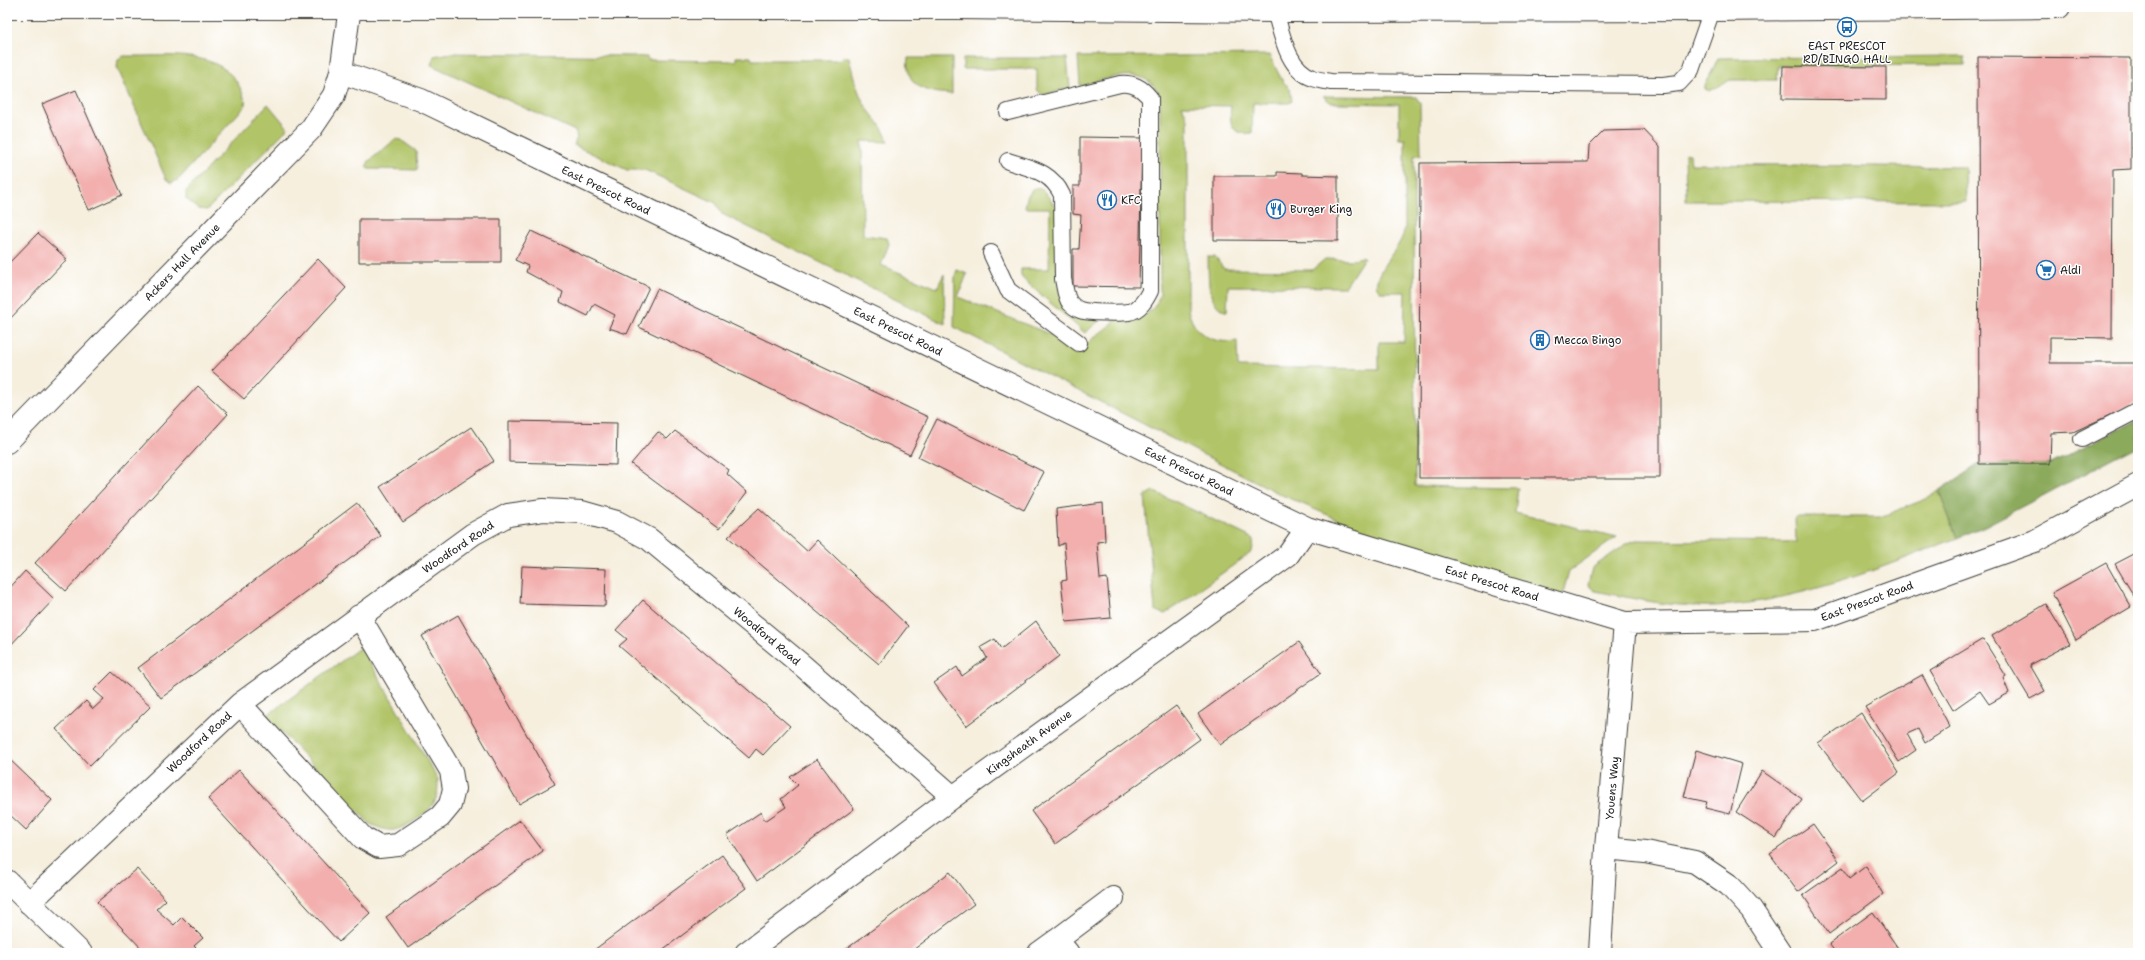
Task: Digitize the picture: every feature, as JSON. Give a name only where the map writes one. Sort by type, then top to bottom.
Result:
[{"type":"main road","points":[[341,72],[350,7]]},
{"type":"main road","points":[[7,8],[964,8],[1275,11],[1712,10],[2059,7]]},
{"type":"main road","name":"Ackers Hall Avenue","points":[[7,442],[311,129],[334,95],[341,72]]},
{"type":"main road","name":"East Prescot Road","points":[[341,72],[421,100],[1307,528],[1625,622],[1815,620],[2035,541],[2138,485]]},
{"type":"main road","name":"Woodford Road","points":[[29,903],[240,704],[473,534],[508,515],[543,510],[582,512],[617,522],[649,539],[803,666],[953,797]]},
{"type":"main road","name":"Kingsheath Avenue","points":[[746,953],[953,797],[1288,555],[1307,528]]},
{"type":"main road","points":[[240,704],[363,838],[379,847],[398,845],[440,817],[450,805],[454,789],[451,771],[359,616]]},
{"type":"main road","name":"Youens Way","points":[[1600,953],[1606,848],[1625,622]]},
{"type":"main road","points":[[1606,848],[1645,852],[1695,862],[1729,885],[1751,909],[1780,953]]},
{"type":"main road","points":[[7,881],[81,953]]},
{"type":"main road","points":[[1039,953],[1062,946],[1113,898]]},
{"type":"lane","points":[[1275,11],[1293,63],[1300,72],[1313,78],[1331,82],[1663,85],[1679,83],[1691,70],[1712,10]]},
{"type":"lane","points":[[1008,112],[1120,84],[1138,86],[1150,98],[1150,290],[1146,300],[1139,307],[1130,312],[1093,311],[1080,310],[1071,303],[1065,293],[1063,279],[1062,195],[1056,183],[1041,172],[1008,161]]},
{"type":"lane","points":[[991,253],[1008,290],[1079,343]]},
{"type":"lane","points":[[2082,439],[2138,410]]},
{"type":"green space","points":[[451,53],[630,56],[647,57],[648,60],[736,61],[736,57],[751,57],[752,60],[840,60],[843,57],[849,57],[859,93],[868,110],[881,127],[888,142],[862,141],[863,235],[887,238],[889,244],[881,265],[937,288],[944,274],[945,324],[722,214],[716,203],[645,170],[627,170],[574,145],[577,137],[575,131],[431,65],[434,56]]},
{"type":"green space","points":[[1269,55],[1283,82],[1290,88],[1292,101],[1289,103],[1253,103],[1252,133],[1240,132],[1233,127],[1230,118],[1231,106],[1182,105],[1188,120],[1188,309],[1194,325],[1205,336],[1212,339],[1228,342],[1237,341],[1238,367],[1379,369],[1379,342],[1404,342],[1405,292],[1380,292],[1376,285],[1381,270],[1403,236],[1405,228],[1405,139],[1399,139],[1399,104],[1336,103],[1330,102],[1323,96],[1416,97],[1420,103],[1421,155],[1414,156],[1415,486],[1518,488],[1515,513],[1617,537],[1569,571],[1562,596],[1481,573],[1432,556],[1324,514],[1282,495],[954,327],[955,276],[957,270],[967,274],[958,297],[1052,335],[1077,355],[1092,339],[1113,323],[1113,319],[1128,319],[1142,316],[1152,309],[1157,303],[1160,295],[1160,97],[1154,86],[1146,80],[1136,76],[1114,77],[1080,86],[1078,57]]},
{"type":"green space","points":[[124,56],[180,56],[198,58],[214,63],[228,72],[239,86],[246,105],[178,180],[171,183],[166,179],[117,67],[118,59]]},
{"type":"green space","points":[[1965,56],[1965,65],[1778,66],[1777,80],[1730,80],[1710,91],[1705,89],[1718,58]]},
{"type":"green space","points":[[908,58],[952,58],[952,94],[935,92],[920,87],[910,76]]},
{"type":"green space","points":[[963,58],[1067,58],[1070,88],[1043,95],[1037,90],[1037,69],[963,69]]},
{"type":"green space","points":[[268,104],[288,128],[207,210],[199,209],[186,199],[186,191]]},
{"type":"green space","points":[[396,139],[401,140],[416,151],[417,170],[368,169],[366,167],[369,161]]},
{"type":"green space","points":[[1685,153],[1690,154],[1691,164],[1965,167],[1966,202],[1686,201]]},
{"type":"green space","points":[[1034,188],[1041,189],[1045,192],[1056,208],[1062,304],[1074,315],[1084,318],[1101,319],[1085,333],[1024,280],[1021,275],[1021,269],[1049,269],[1050,208],[1025,208],[1027,197]]},
{"type":"green space","points":[[1208,257],[1215,257],[1224,269],[1312,270],[1325,259],[1350,260],[1362,257],[1364,258],[1345,287],[1228,286],[1227,312],[1215,303],[1212,296],[1209,281]]},
{"type":"green space","points":[[2138,420],[2138,446],[1985,526],[1957,538],[1939,491],[1979,464],[2051,464]]},
{"type":"green space","points":[[1153,491],[1254,539],[1252,552],[1165,614],[1155,610],[1145,496]]},
{"type":"green space","points":[[1939,491],[1957,538],[1891,564],[1821,587],[1749,603],[1713,606],[1679,605],[1647,601],[1595,591],[1588,585],[1592,568],[1628,543],[1636,540],[1796,542],[1795,517],[1880,517],[1926,499]]},
{"type":"green space","points":[[361,647],[438,779],[437,796],[432,806],[417,819],[394,830],[385,829],[370,824],[266,716]]},
{"type":"building","name":"Aldi","points":[[1978,57],[2131,58],[2131,169],[2113,170],[2112,338],[2050,337],[2050,363],[2138,363],[2138,402],[2073,432],[2051,433],[2050,464],[1979,464]]},
{"type":"building","points":[[1783,66],[1886,67],[1886,100],[1782,99]]},
{"type":"building","points":[[76,90],[122,195],[89,210],[42,104]]},
{"type":"building","name":"Mecca Bingo","points":[[1644,130],[1660,147],[1660,478],[1419,478],[1420,163],[1588,162],[1589,146],[1604,131]]},
{"type":"building","name":"KFC","points":[[1080,137],[1142,138],[1139,287],[1073,286],[1073,249],[1079,249],[1081,215],[1073,214],[1073,186],[1080,186]]},
{"type":"building","name":"Burger King","points":[[1277,172],[1302,173],[1302,175],[1338,176],[1338,241],[1214,240],[1214,176],[1277,176]]},
{"type":"building","points":[[359,219],[501,219],[501,262],[359,262]]},
{"type":"building","points":[[531,231],[649,287],[627,334],[609,328],[615,315],[594,304],[588,316],[560,302],[563,292],[526,272],[528,266],[515,260]]},
{"type":"building","points":[[38,233],[67,259],[7,322],[7,265]]},
{"type":"building","points":[[318,259],[346,288],[244,399],[212,371]]},
{"type":"building","points":[[657,289],[928,417],[910,455],[639,327]]},
{"type":"building","points":[[198,386],[228,414],[66,591],[35,563]]},
{"type":"building","points":[[937,419],[1044,472],[1024,510],[918,457]]},
{"type":"building","points":[[509,421],[617,423],[616,465],[509,462]]},
{"type":"building","points":[[471,427],[494,461],[403,522],[380,487]]},
{"type":"building","points":[[675,431],[729,470],[727,474],[747,492],[719,529],[631,464],[658,432],[667,439]]},
{"type":"building","points":[[357,503],[381,536],[161,698],[138,668]]},
{"type":"building","points":[[1103,503],[1105,541],[1097,542],[1100,579],[1107,578],[1111,618],[1066,622],[1061,581],[1067,580],[1064,543],[1058,546],[1056,509]]},
{"type":"building","points":[[759,508],[807,551],[817,540],[908,626],[879,664],[728,537]]},
{"type":"building","points":[[2138,552],[2138,603],[2115,564]]},
{"type":"building","points":[[2106,563],[2131,607],[2076,640],[2052,593]]},
{"type":"building","points":[[522,566],[606,569],[605,606],[520,604]]},
{"type":"building","points":[[25,571],[54,599],[7,649],[7,591]]},
{"type":"building","points":[[643,600],[790,726],[763,755],[756,749],[749,758],[619,646],[627,639],[616,630]]},
{"type":"building","points":[[2046,604],[2070,644],[2030,665],[2045,691],[2030,699],[1992,636]]},
{"type":"building","points":[[458,615],[555,784],[519,804],[422,636]]},
{"type":"building","points":[[1036,621],[1059,656],[966,726],[934,683],[957,667],[962,676],[987,658],[981,647],[995,639],[1001,649]]},
{"type":"building","points":[[1983,639],[2006,676],[2003,678],[2009,693],[1989,704],[1980,691],[1953,710],[1930,671]]},
{"type":"building","points":[[1299,642],[1321,673],[1220,745],[1198,714]]},
{"type":"building","points":[[112,672],[151,706],[90,766],[56,729],[86,701],[93,709],[104,699],[94,690]]},
{"type":"building","points":[[1922,675],[1950,727],[1925,743],[1918,729],[1907,734],[1916,750],[1899,762],[1865,707]]},
{"type":"building","points":[[1176,706],[1200,739],[1055,844],[1031,811]]},
{"type":"building","points":[[1861,713],[1899,773],[1862,801],[1818,743]]},
{"type":"building","points":[[1696,750],[1742,764],[1730,814],[1705,808],[1707,802],[1684,797]]},
{"type":"building","points":[[7,757],[52,800],[26,830],[7,812]]},
{"type":"building","points":[[817,759],[854,809],[757,881],[727,835],[761,812],[765,821],[786,807],[781,799],[798,785],[790,777]]},
{"type":"building","points":[[239,770],[370,913],[339,942],[208,799]]},
{"type":"building","points":[[1762,771],[1802,799],[1776,838],[1736,812]]},
{"type":"building","points":[[520,820],[543,851],[408,948],[386,917]]},
{"type":"building","points":[[1813,824],[1839,861],[1798,892],[1770,854]]},
{"type":"building","points":[[722,855],[746,888],[658,953],[590,953]]},
{"type":"building","points":[[1866,866],[1883,894],[1829,934],[1803,895],[1843,867],[1849,879]]},
{"type":"building","points":[[137,869],[166,900],[156,909],[174,925],[182,917],[203,938],[194,946],[201,953],[146,953],[97,902]]},
{"type":"building","points":[[950,872],[974,904],[909,953],[841,953]]},
{"type":"building","points":[[1873,912],[1900,951],[1897,953],[1836,953],[1829,944]]},
{"type":"place","name":"EAST PRESCOT RD/BINGO HALL","points":[[1847,27]]},
{"type":"place","name":"KFC","points":[[1107,200]]},
{"type":"place","name":"Burger King","points":[[1276,209]]},
{"type":"place","name":"Aldi","points":[[2046,270]]},
{"type":"place","name":"Mecca Bingo","points":[[1540,340]]}]
